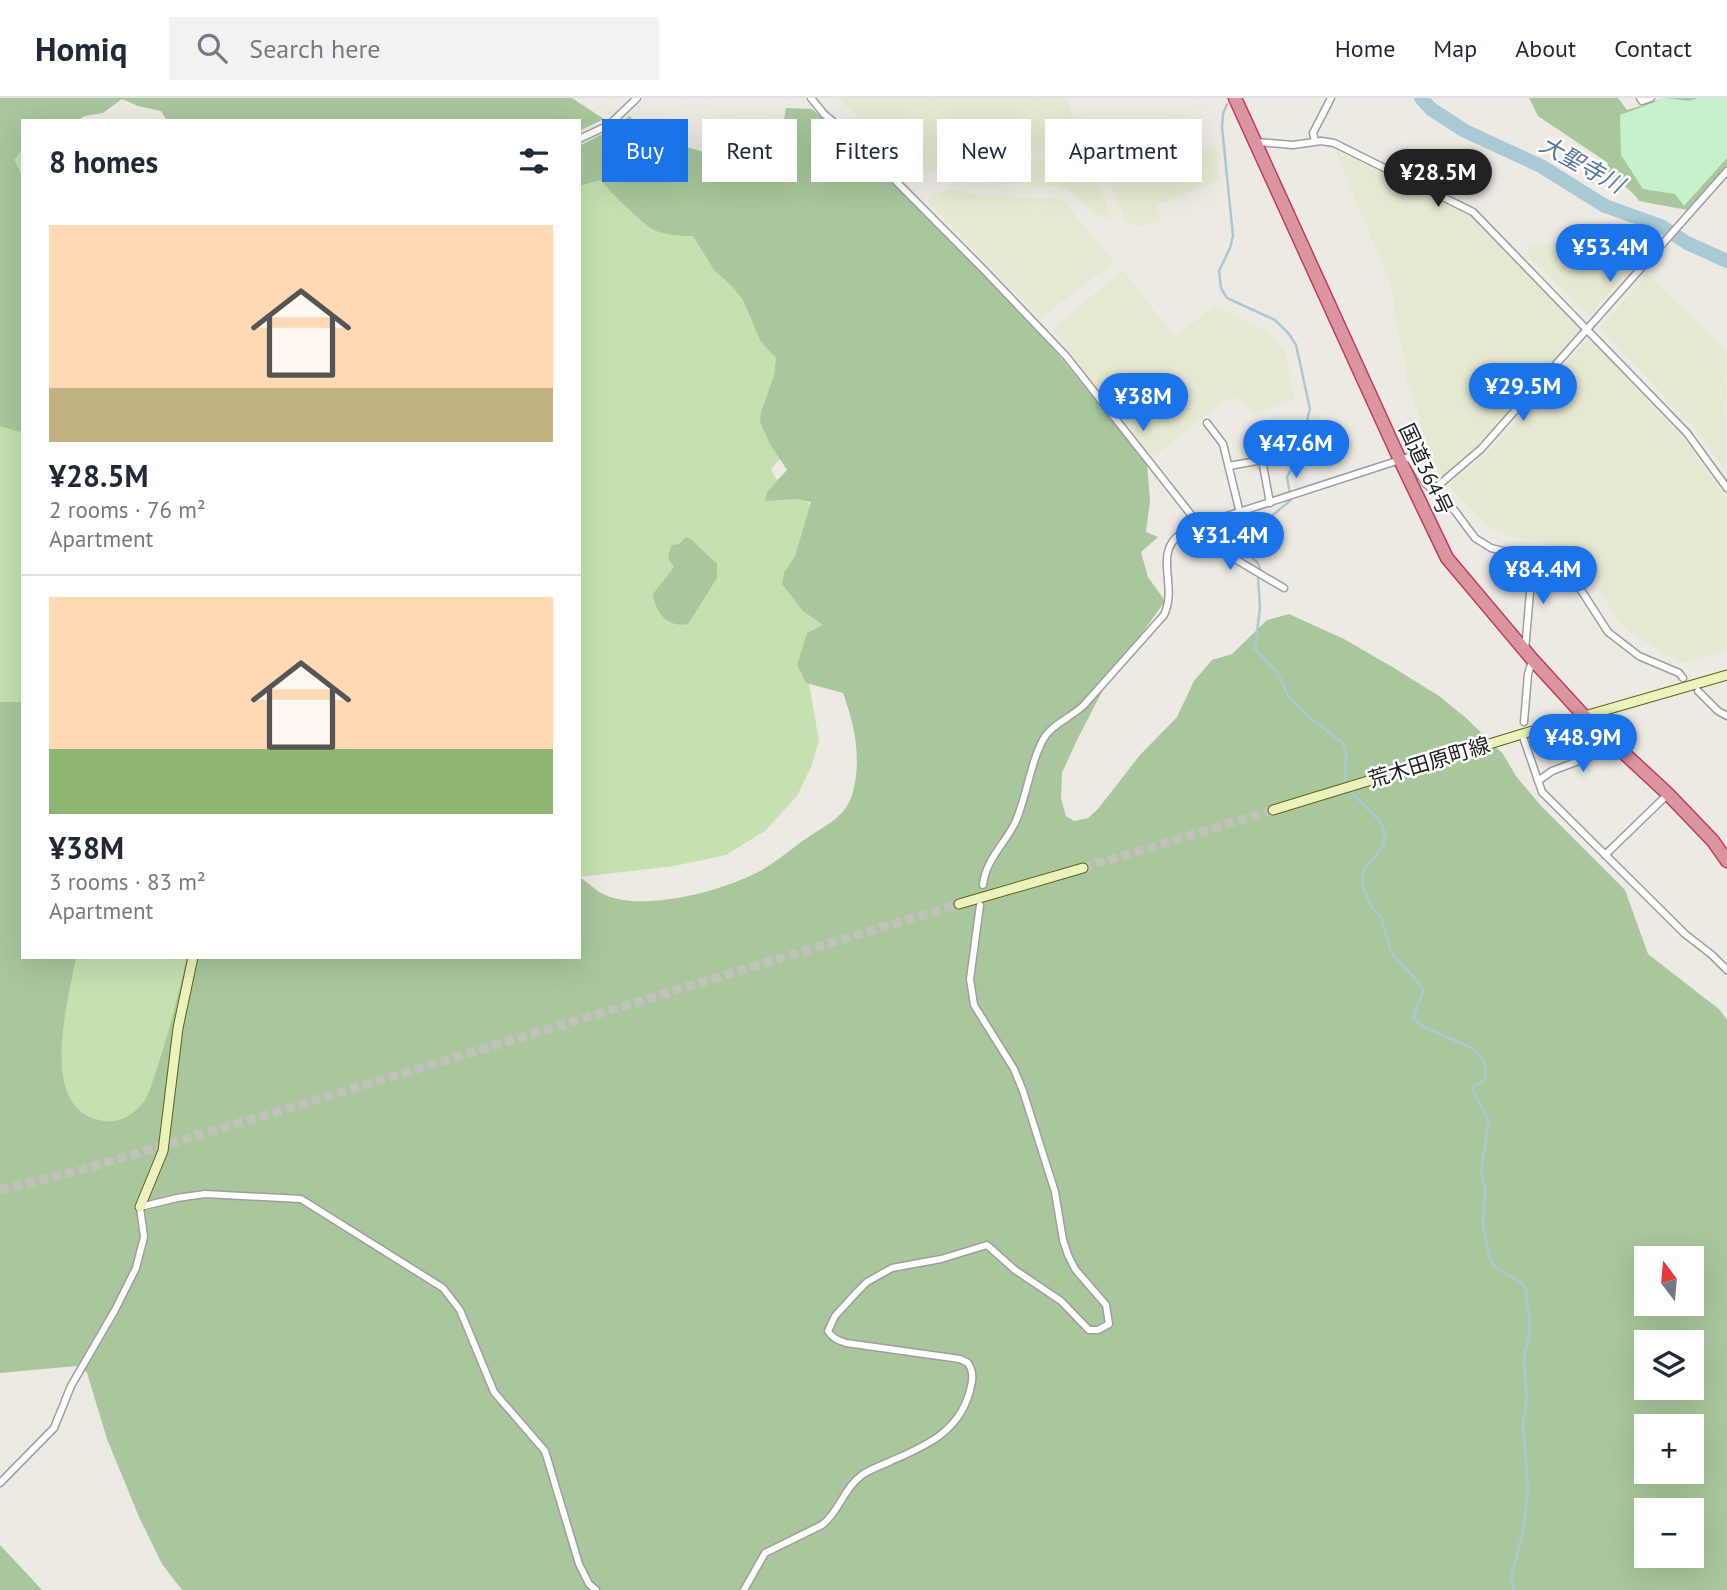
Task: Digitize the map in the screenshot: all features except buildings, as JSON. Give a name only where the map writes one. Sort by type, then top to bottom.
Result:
[{"type":"highway","name":"国道364号","points":[[1235,98],[1447,558],[1586,717],[1668,794],[1713,841],[1727,861]]},
{"type":"main road","name":"荒木田原町線","points":[[1273,810],[1727,675]]},
{"type":"main road","points":[[959,904],[1083,867]]},
{"type":"main road","points":[[140,1207],[163,1151],[177,1028],[193,959]]},
{"type":"street","points":[[581,138],[609,125],[637,98]]},
{"type":"street","points":[[811,98],[824,114],[858,143],[984,270],[1066,356],[1200,526],[1235,559],[1284,588]]},
{"type":"street","points":[[1315,141],[1313,133],[1331,98]]},
{"type":"street","points":[[1640,98],[1642,101],[1651,98]]},
{"type":"street","points":[[1257,142],[1293,145],[1315,141],[1334,143],[1472,212],[1687,433],[1727,488]]},
{"type":"street","points":[[1433,490],[1481,449],[1727,171]]},
{"type":"street","points":[[1207,423],[1223,444],[1240,513]]},
{"type":"street","points":[[983,885],[991,858],[1008,836],[1025,800],[1047,733],[1074,716],[1164,615],[1168,607],[1167,566],[1170,544],[1183,531],[1409,457],[1422,478],[1444,503],[1455,511],[1475,538],[1485,545],[1545,561],[1579,587],[1608,632],[1624,646],[1683,678]]},
{"type":"street","points":[[1228,466],[1262,460],[1270,503]]},
{"type":"street","points":[[1524,722],[1533,558]]},
{"type":"street","points":[[1698,691],[1727,716]]},
{"type":"street","points":[[1522,734],[1542,792],[1685,934],[1727,970]]},
{"type":"street","points":[[1538,780],[1552,771],[1616,746]]},
{"type":"street","points":[[1605,855],[1668,794]]},
{"type":"street","points":[[744,1590],[765,1553],[829,1520],[860,1476],[944,1434],[964,1408],[973,1374],[968,1363],[960,1359],[846,1343],[835,1340],[831,1335],[828,1331],[835,1316],[867,1282],[892,1268],[941,1259],[986,1245],[1061,1301],[1088,1330],[1098,1330],[1109,1324],[1106,1305],[1075,1269],[1068,1255],[1055,1192],[1014,1069],[974,1005],[970,978],[980,905]]},
{"type":"street","points":[[0,1483],[54,1428],[71,1386],[116,1310],[136,1268],[144,1237],[140,1207],[177,1198],[205,1195],[301,1199],[443,1288],[460,1310],[494,1392],[545,1451],[579,1564],[589,1584],[596,1590]]},
{"type":"green space","points":[[0,98],[572,98],[604,119],[581,130],[581,119],[166,119],[161,111],[122,99],[103,113],[80,119],[21,119],[21,151],[14,160],[21,173],[21,432],[0,426]]},
{"type":"green space","points":[[838,98],[1066,98],[1074,119],[1045,119],[1045,148],[1031,153],[1031,119],[937,119],[937,171],[923,175],[923,119],[859,119]]},
{"type":"green space","points":[[1529,98],[1618,98],[1627,110],[1666,98],[1727,98],[1727,165],[1687,210],[1639,201],[1607,171],[1608,163],[1538,116]]},
{"type":"green space","points":[[1666,98],[1690,101],[1698,98],[1727,98],[1727,158],[1684,206],[1675,194],[1643,189],[1621,155],[1620,115]]},
{"type":"green space","points":[[786,108],[812,109],[824,119],[811,119],[811,182],[891,182],[903,192],[1049,343],[1147,463],[1150,501],[1146,532],[1158,537],[1141,552],[1148,577],[1165,601],[1106,684],[1077,740],[1062,773],[1061,798],[1066,816],[1074,821],[1088,818],[1098,809],[1140,755],[1177,717],[1194,681],[1212,660],[1232,654],[1267,620],[1289,614],[1344,639],[1394,668],[1439,696],[1465,717],[1503,754],[1516,776],[1541,806],[1625,890],[1648,954],[1720,1010],[1727,1020],[1727,1590],[182,1590],[162,1564],[139,1517],[107,1439],[87,1373],[83,1368],[76,1366],[0,1373],[0,702],[21,702],[21,959],[76,959],[64,1024],[63,1074],[68,1095],[80,1111],[106,1121],[119,1120],[130,1115],[147,1097],[165,1043],[187,959],[581,959],[581,877],[605,895],[622,900],[662,900],[705,892],[726,886],[766,867],[831,822],[847,806],[855,785],[857,758],[854,731],[847,706],[843,693],[806,683],[797,665],[807,633],[823,625],[803,611],[782,584],[784,573],[795,556],[811,502],[797,499],[765,501],[767,492],[787,470],[760,422],[774,376],[776,358],[761,342],[743,300],[714,270],[693,236],[654,230],[602,182],[688,182],[688,147],[702,151],[702,182],[797,182],[797,119],[784,119]]},
{"type":"green space","points":[[602,134],[602,182],[600,180],[581,185],[581,145]]},
{"type":"green space","points":[[1216,145],[1220,180],[1156,205],[1162,220],[1142,227],[1126,222],[1109,182],[1202,182],[1202,151]]},
{"type":"green space","points":[[21,149],[21,959],[312,959],[197,1070],[60,1171],[0,1182],[0,157]]},
{"type":"green space","points":[[1335,150],[1472,217],[1580,326],[1580,330],[1505,417],[1477,447],[1444,475],[1440,476],[1424,442],[1421,422],[1406,380],[1392,288]]},
{"type":"green space","points":[[1045,157],[1045,182],[1098,182],[1112,220],[1098,216],[1061,187],[990,182],[1031,182],[1031,163]]},
{"type":"green space","points":[[596,174],[602,177],[602,182],[612,182],[696,224],[779,340],[790,448],[771,469],[776,479],[795,488],[812,507],[835,612],[807,672],[819,741],[811,767],[797,796],[765,831],[726,855],[674,866],[581,877],[581,180]]},
{"type":"green space","points":[[948,189],[985,196],[1062,199],[1114,262],[1040,319],[927,201]]},
{"type":"green space","points":[[1596,235],[1635,264],[1589,316],[1527,254],[1530,245],[1554,244],[1560,241],[1580,252]]},
{"type":"green space","points":[[1123,270],[1175,337],[1215,305],[1272,334],[1284,350],[1295,398],[1255,413],[1235,398],[1226,400],[1157,454],[1151,455],[1052,329]]},
{"type":"green space","points":[[1647,274],[1727,351],[1725,471],[1704,439],[1600,328]]},
{"type":"green space","points":[[1590,339],[1683,438],[1727,499],[1727,650],[1680,663],[1628,631],[1619,622],[1587,571],[1572,558],[1542,542],[1505,535],[1490,528],[1450,487],[1450,483],[1488,452]]},
{"type":"green space","points":[[686,537],[717,564],[717,578],[688,624],[681,625],[664,618],[653,594],[674,567],[668,558],[671,545],[679,544]]},
{"type":"green space","points":[[0,1545],[42,1590],[0,1590]]},
{"type":"waterway","name":"大聖寺川","points":[[1421,98],[1431,109],[1465,131],[1541,166],[1605,206],[1661,226],[1687,243],[1727,261]]},
{"type":"waterway","points":[[1227,104],[1222,127],[1233,236],[1219,271],[1221,288],[1227,298],[1275,320],[1289,334],[1296,345],[1310,409],[1297,459],[1287,477],[1291,500],[1241,548],[1260,568],[1260,608],[1255,649],[1277,672],[1290,699],[1343,743],[1346,753],[1345,779],[1353,794],[1380,821],[1385,833],[1383,847],[1365,868],[1362,875],[1364,890],[1372,908],[1381,917],[1391,952],[1422,987],[1413,1018],[1424,1027],[1472,1048],[1482,1058],[1485,1066],[1485,1079],[1472,1089],[1489,1121],[1481,1171],[1485,1189],[1483,1226],[1490,1259],[1496,1268],[1522,1283],[1526,1289],[1529,1319],[1529,1336],[1524,1358],[1527,1399],[1523,1423],[1528,1489],[1523,1531],[1511,1578],[1514,1590]]},
{"type":"tunnel","points":[[1083,868],[1273,810]]},
{"type":"tunnel","points":[[0,1190],[70,1173],[266,1115],[959,904]]}]
